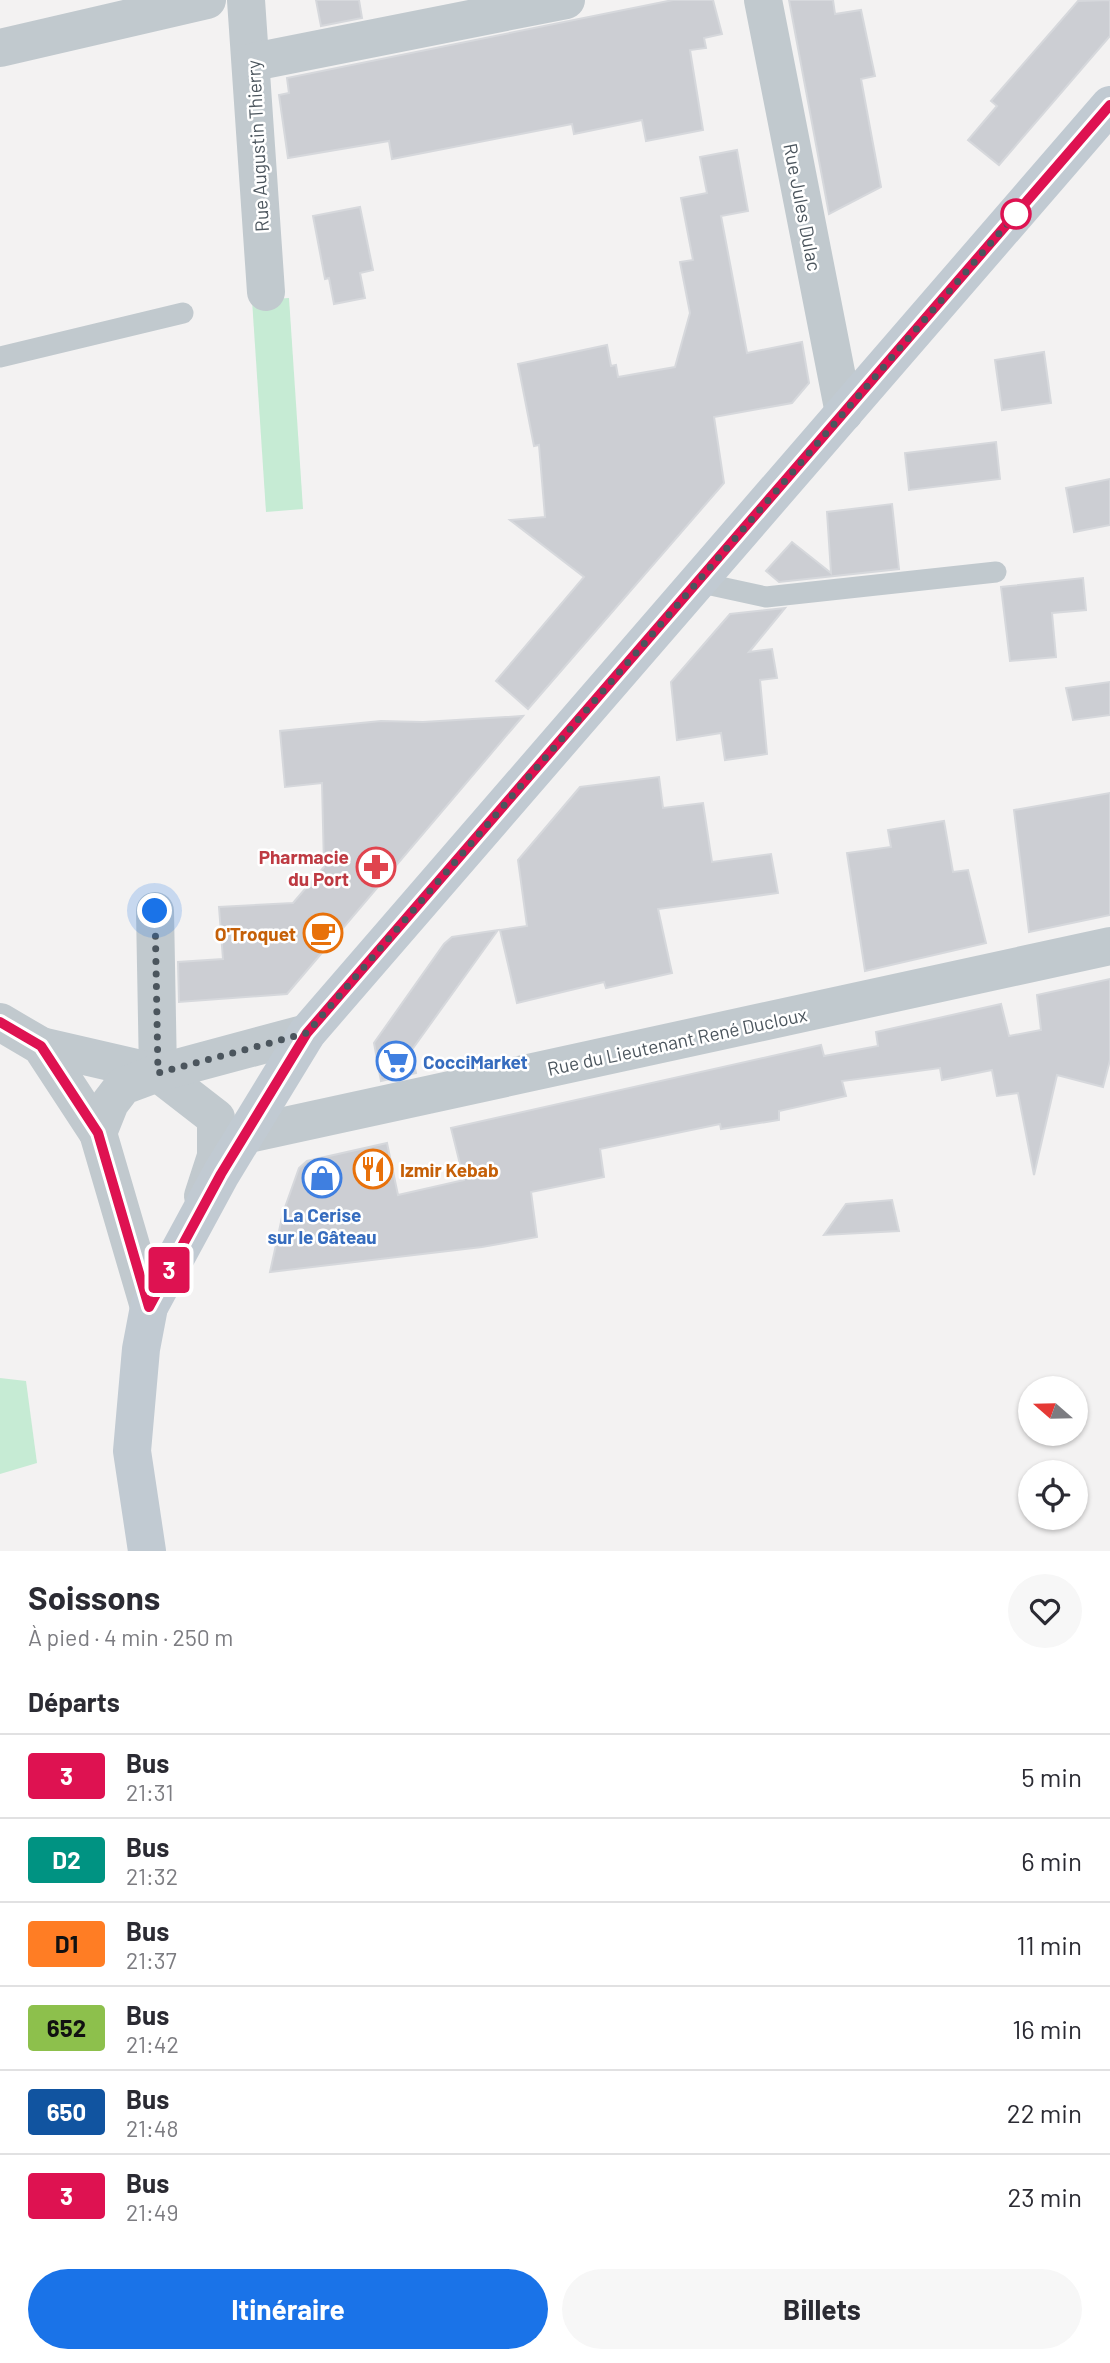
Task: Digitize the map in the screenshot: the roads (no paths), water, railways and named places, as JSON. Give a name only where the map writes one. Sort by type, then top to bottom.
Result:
[{"type":"main road","points":[[147,1551],[132,1451],[141,1349],[149,1307],[221,1174],[307,1033],[1110,105]]},
{"type":"street","points":[[0,48],[207,0]]},
{"type":"street","name":"Rue Augustin Thierry","points":[[246,0],[253,62],[266,292]]},
{"type":"street","points":[[253,62],[566,0]]},
{"type":"street","name":"Rue Jules Dulac","points":[[763,0],[844,413]]},
{"type":"street","points":[[155,911],[158,1073]]},
{"type":"street","name":"Rue du Lieutenant René Ducloux","points":[[244,1135],[1110,946]]},
{"type":"street","points":[[0,1022],[41,1046],[158,1073],[216,1118],[216,1156],[193,1227]]},
{"type":"street","points":[[98,1133],[110,1103],[123,1086],[158,1073],[307,1033]]},
{"type":"street","points":[[41,1046],[98,1133],[149,1307]]},
{"type":"lane","points":[[0,357],[183,313]]},
{"type":"lane","points":[[698,582],[766,597],[996,572]]},
{"type":"place","name":"Pharmacie du Port","points":[[376,867]]},
{"type":"place","name":"O'Troquet","points":[[323,933]]},
{"type":"place","name":"CocciMarket","points":[[396,1061]]},
{"type":"place","name":"Izmir Kebab","points":[[373,1169]]},
{"type":"place","name":"La Cerise sur le Gâteau","points":[[322,1178]]}]
